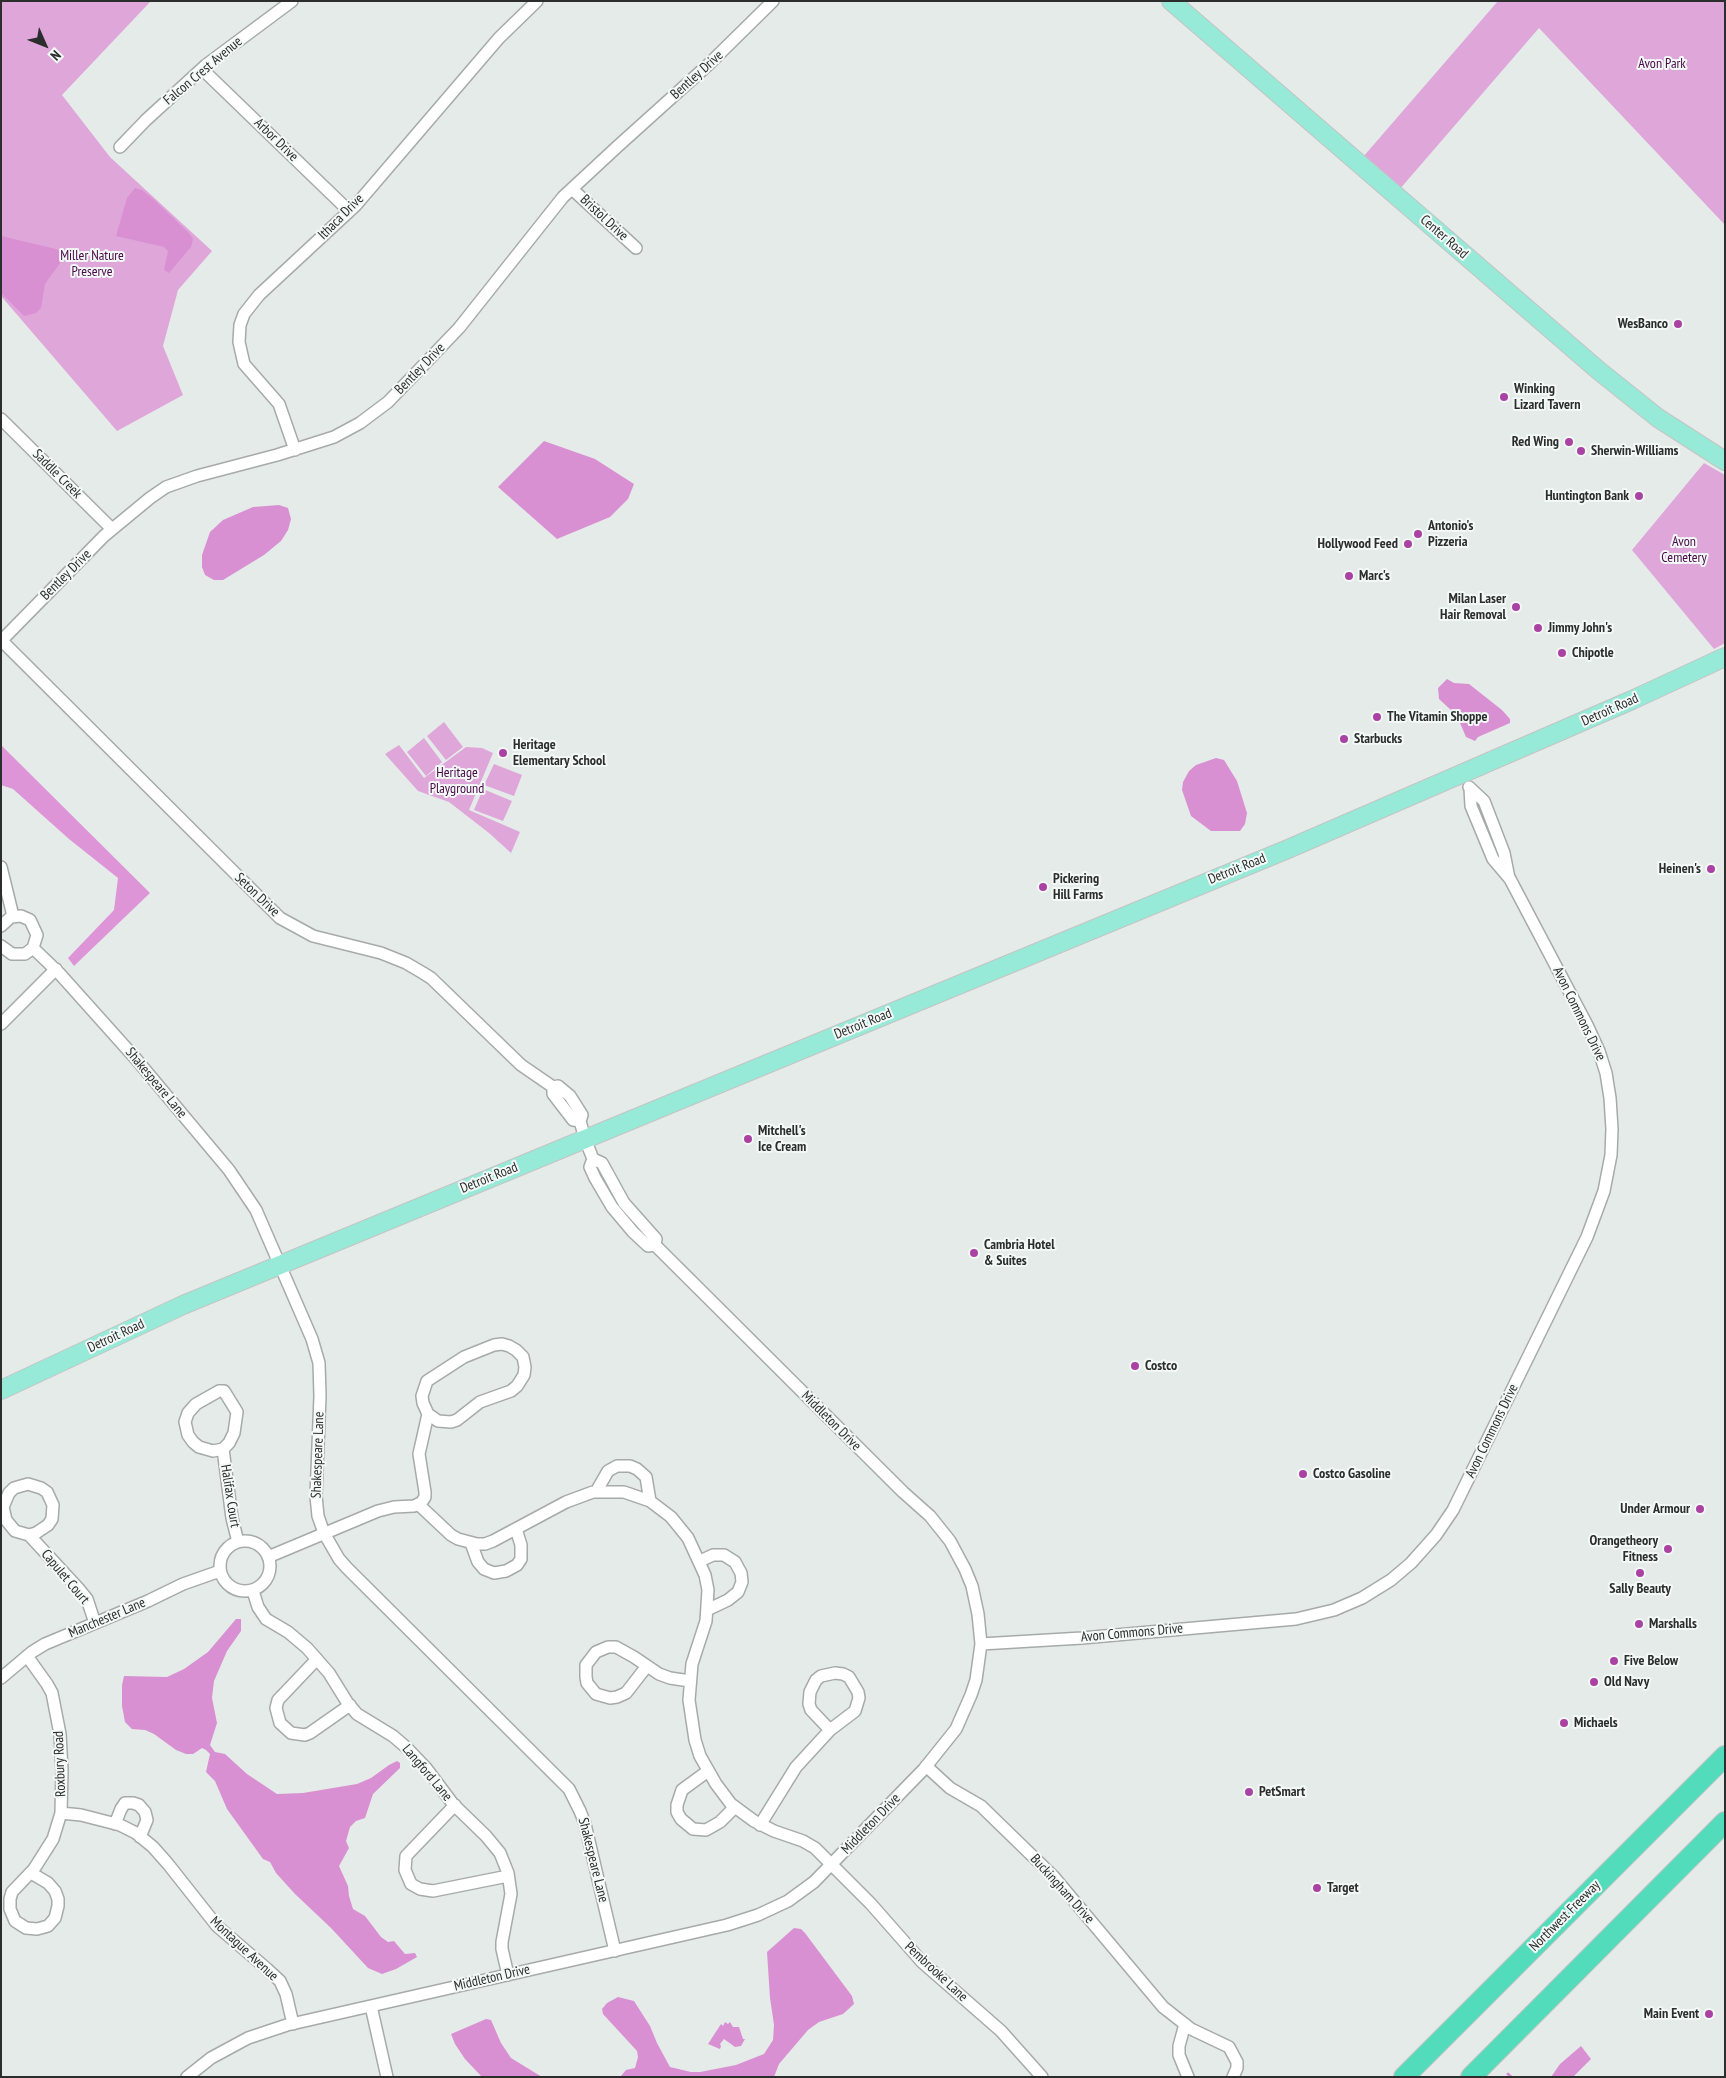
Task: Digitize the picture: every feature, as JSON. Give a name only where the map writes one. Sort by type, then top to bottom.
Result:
[{"type":"highway","name":"Northwest Freeway","points":[[1404,2077],[1725,1756]]},
{"type":"highway","points":[[1471,2077],[1725,1822]]},
{"type":"main road","name":"Center Road","points":[[1172,1],[1598,370],[1658,418],[1725,461]]},
{"type":"main road","name":"Detroit Road","points":[[1,1390],[183,1305],[1279,852],[1466,781],[1725,657]]},
{"type":"street","name":"Falcon Crest Avenue","points":[[120,147],[202,69],[235,42],[292,1]]},
{"type":"street","name":"Ithaca Drive","points":[[295,450],[280,404],[244,364],[239,342],[240,326],[244,314],[258,295],[350,211],[499,38],[537,1]]},
{"type":"street","name":"Bentley Drive","points":[[1,640],[112,529],[135,508],[166,487],[197,476],[295,450],[346,432],[388,402],[459,328],[546,217],[572,189],[692,80],[773,1]]},
{"type":"street","name":"Arbor Drive","points":[[202,69],[350,211]]},
{"type":"street","name":"Bristol Drive","points":[[572,189],[636,248]]},
{"type":"street","name":"Saddle Creek","points":[[1,418],[112,529]]},
{"type":"street","name":"Seton Drive","points":[[1,640],[280,918],[313,936],[381,953],[406,963],[431,978],[521,1065],[553,1087],[558,1086],[570,1096],[582,1115],[580,1121],[584,1139]]},
{"type":"street","name":"Avon Commons Drive","points":[[981,1644],[1101,1636],[1296,1619],[1334,1610],[1362,1598],[1391,1580],[1411,1563],[1436,1535],[1457,1502],[1587,1237],[1601,1205],[1611,1155],[1610,1098],[1606,1073],[1599,1051],[1510,879],[1493,859],[1471,806],[1466,781]]},
{"type":"street","points":[[1,867],[13,916]]},
{"type":"street","points":[[1,926],[13,916],[26,918],[34,925],[37,935],[33,948],[25,954],[17,955],[7,952],[1,946]]},
{"type":"street","name":"Shakespeare Lane","points":[[33,948],[56,969],[136,1059],[229,1170],[256,1210],[312,1339],[318,1363],[320,1396],[316,1496],[318,1516],[324,1533],[339,1559],[347,1568],[569,1789],[585,1824],[615,1951]]},
{"type":"street","points":[[1,1024],[56,969]]},
{"type":"street","name":"Middleton Drive","points":[[187,2077],[211,2058],[248,2038],[293,2024],[728,1925],[758,1915],[801,1892],[832,1865],[949,1740],[966,1708],[976,1680],[981,1644],[978,1614],[972,1586],[958,1554],[940,1528],[655,1245],[656,1239],[624,1203],[602,1163],[594,1160],[584,1139]]},
{"type":"street","points":[[268,1557],[378,1511],[418,1504],[425,1497],[419,1454],[428,1414],[423,1404],[422,1396],[427,1381],[464,1357],[494,1344],[502,1344],[516,1350],[522,1358],[525,1366],[524,1375],[517,1386],[511,1391],[480,1402],[451,1422],[438,1421],[428,1414]]},
{"type":"street","name":"Halifax Court","points":[[223,1449],[213,1451],[199,1447],[188,1435],[185,1422],[188,1413],[196,1404],[219,1391],[224,1391],[237,1412],[234,1433],[223,1449],[232,1518],[238,1542]]},
{"type":"street","points":[[596,1492],[608,1471],[617,1466],[630,1466],[646,1477],[650,1501]]},
{"type":"street","name":"Capulet Court","points":[[29,1535],[48,1525],[52,1519],[53,1505],[47,1492],[42,1488],[28,1484],[14,1488],[9,1493],[3,1506],[6,1520],[10,1526],[22,1534],[29,1535],[87,1599],[95,1624]]},
{"type":"street","points":[[418,1504],[451,1535],[471,1543],[484,1544],[581,1495],[596,1492],[624,1492],[650,1501],[671,1517],[681,1528],[700,1561],[708,1590],[706,1621],[692,1664],[690,1681],[689,1700],[695,1740],[708,1771],[735,1807],[720,1822],[706,1830],[693,1829],[681,1819],[677,1812],[677,1805],[682,1790],[708,1771]]},
{"type":"street","points":[[471,1543],[478,1562],[484,1569],[494,1573],[506,1571],[517,1565],[520,1559],[522,1545],[516,1529]]},
{"type":"street","points":[[246,1541],[259,1545],[268,1557],[270,1568],[267,1579],[252,1590],[240,1592],[229,1586],[222,1577],[220,1571],[221,1558],[228,1547],[238,1542],[246,1541]]},
{"type":"street","points":[[700,1561],[713,1555],[724,1555],[735,1562],[741,1572],[742,1582],[738,1592],[728,1600],[707,1610]]},
{"type":"street","name":"Manchester Lane","points":[[1,1678],[27,1656],[45,1644],[148,1601],[183,1584],[220,1571]]},
{"type":"street","name":"Langford Lane","points":[[252,1590],[258,1606],[266,1619],[297,1640],[317,1659],[358,1714],[399,1740],[426,1768],[455,1805],[494,1844],[502,1858],[508,1876],[511,1900],[502,1949],[508,1975]]},
{"type":"street","points":[[646,1666],[626,1692],[617,1697],[610,1698],[596,1694],[587,1683],[586,1665],[596,1652],[608,1647],[623,1650],[646,1666],[670,1678],[690,1681]]},
{"type":"street","name":"Roxbury Road","points":[[27,1656],[48,1684],[55,1706],[62,1750],[61,1813],[49,1847],[31,1873],[12,1892],[10,1909],[19,1924],[31,1929],[37,1929],[48,1926],[55,1918],[58,1899],[55,1891],[48,1883],[31,1873]]},
{"type":"street","points":[[317,1659],[278,1700],[276,1708],[280,1723],[291,1733],[305,1735],[350,1705]]},
{"type":"street","points":[[760,1825],[796,1767],[830,1730],[852,1714],[857,1705],[859,1698],[856,1687],[849,1677],[843,1674],[835,1673],[821,1676],[816,1680],[810,1692],[809,1704],[811,1710],[830,1730]]},
{"type":"street","name":"Buckingham Drive","points":[[926,1766],[950,1788],[981,1806],[1048,1870],[1157,2001],[1185,2024],[1229,2047],[1237,2062],[1234,2077]]},
{"type":"street","points":[[116,1824],[125,1803],[133,1802],[139,1805],[145,1812],[147,1820],[140,1837]]},
{"type":"street","name":"Langford Lane","points":[[455,1805],[406,1856],[405,1870],[411,1884],[420,1889],[433,1891],[508,1876]]},
{"type":"street","name":"Pembrooke Lane","points":[[735,1807],[760,1825],[810,1845],[871,1904],[922,1962],[1001,2031],[1042,2077]]},
{"type":"street","name":"Montague Avenue","points":[[61,1813],[82,1815],[116,1824],[140,1837],[153,1847],[217,1926],[267,1968],[280,1982],[286,1994],[293,2024]]},
{"type":"street","points":[[370,2006],[387,2077]]},
{"type":"street","points":[[1185,2024],[1179,2046],[1180,2055],[1188,2077]]},
{"type":"green space","name":"Miller Nature Preserve","points":[[1,1],[151,1],[62,95],[110,157],[212,251],[178,290],[163,346],[183,395],[117,431],[1,296]]},
{"type":"green space","name":"Avon Park","points":[[1498,1],[1725,1],[1725,225],[1539,28],[1399,190],[1363,157]]},
{"type":"green space","name":"Avon Cemetery","points":[[1704,463],[1725,475],[1725,643],[1714,649],[1632,550]]},
{"type":"green space","points":[[444,722],[463,747],[446,760],[427,736]]},
{"type":"green space","points":[[424,738],[442,762],[426,776],[407,752]]},
{"type":"green space","name":"Heritage Playground","points":[[399,745],[424,778],[466,747],[482,748],[493,753],[469,810],[520,832],[511,853],[449,802],[418,791],[385,754]]},
{"type":"green space","points":[[494,764],[522,775],[514,796],[484,785]]},
{"type":"green space","points":[[483,789],[512,801],[503,821],[474,810]]},
{"type":"shaded area","points":[[135,188],[142,190],[151,197],[193,239],[191,247],[169,273],[164,270],[168,251],[164,247],[116,236],[127,198]]},
{"type":"shaded area","points":[[1,236],[56,249],[66,255],[45,284],[41,308],[36,313],[24,316],[1,293]]},
{"type":"shaded area","points":[[544,441],[595,459],[634,484],[628,499],[610,517],[557,539],[498,487]]},
{"type":"shaded area","points":[[279,505],[288,508],[291,519],[288,530],[281,541],[264,555],[223,580],[214,580],[205,575],[202,567],[202,555],[210,532],[223,520],[253,507]]},
{"type":"shaded area","points":[[1447,679],[1454,683],[1469,684],[1502,710],[1510,719],[1510,723],[1478,737],[1475,741],[1466,737],[1452,711],[1439,699],[1438,688]]},
{"type":"shaded area","points":[[1,745],[150,893],[74,966],[68,958],[114,910],[118,878],[69,839],[13,789],[1,785]]},
{"type":"shaded area","points":[[1216,758],[1224,760],[1237,781],[1247,813],[1245,824],[1240,831],[1211,831],[1191,816],[1182,790],[1183,782],[1189,771],[1196,765]]},
{"type":"shaded area","points":[[236,1619],[241,1619],[241,1631],[227,1651],[214,1681],[212,1698],[217,1723],[210,1745],[215,1752],[225,1754],[247,1774],[277,1794],[303,1793],[357,1784],[371,1778],[397,1761],[400,1763],[400,1768],[373,1794],[365,1818],[356,1821],[350,1827],[346,1841],[349,1848],[339,1866],[348,1886],[353,1909],[365,1916],[381,1937],[388,1942],[394,1941],[405,1954],[415,1953],[417,1957],[396,1969],[382,1974],[368,1968],[331,1928],[295,1894],[276,1873],[270,1862],[263,1859],[227,1809],[215,1781],[206,1772],[210,1754],[206,1750],[202,1748],[193,1754],[186,1754],[176,1750],[154,1734],[145,1730],[132,1729],[125,1722],[122,1706],[124,1676],[167,1677],[184,1669],[208,1652]]},
{"type":"shaded area","points":[[794,1928],[801,1929],[805,1933],[852,1996],[854,2004],[843,2014],[819,2022],[808,2030],[779,2064],[774,2077],[620,2077],[626,2070],[635,2068],[638,2057],[637,2051],[603,2014],[602,2009],[607,2003],[618,1997],[634,2001],[650,2026],[670,2067],[700,2072],[736,2065],[764,2054],[773,2040],[774,2025],[767,1952]]},
{"type":"shaded area","points":[[486,2019],[491,2020],[501,2043],[511,2058],[542,2077],[482,2077],[465,2059],[451,2034]]},
{"type":"shaded area","points":[[725,2022],[728,2024],[730,2022],[733,2027],[739,2027],[743,2039],[745,2039],[741,2046],[735,2047],[724,2039],[720,2044],[720,2049],[708,2044],[721,2024],[723,2026]]},
{"type":"shaded area","points":[[1581,2046],[1591,2059],[1573,2077],[1551,2077],[1560,2064]]},
{"type":"waterway","points":[[1508,2074],[1511,2077]]},
{"type":"place","name":"WesBanco","points":[[1678,324]]},
{"type":"place","name":"Winking Lizard Tavern","points":[[1504,397]]},
{"type":"place","name":"Red Wing","points":[[1569,442]]},
{"type":"place","name":"Sherwin-Williams","points":[[1581,451]]},
{"type":"place","name":"Huntington Bank","points":[[1639,496]]},
{"type":"place","name":"Antonio's Pizzeria","points":[[1418,534]]},
{"type":"place","name":"Hollywood Feed","points":[[1408,544]]},
{"type":"place","name":"Marc's","points":[[1349,576]]},
{"type":"place","name":"Milan Laser Hair Removal","points":[[1516,607]]},
{"type":"place","name":"Jimmy John's","points":[[1538,628]]},
{"type":"place","name":"Chipotle","points":[[1562,653]]},
{"type":"place","name":"The Vitamin Shoppe","points":[[1377,717]]},
{"type":"place","name":"Starbucks","points":[[1344,739]]},
{"type":"place","name":"Heritage Elementary School","points":[[503,753]]},
{"type":"place","name":"Heinen's","points":[[1711,869]]},
{"type":"place","name":"Pickering Hill Farms","points":[[1043,887]]},
{"type":"place","name":"Mitchell's Ice Cream","points":[[748,1139]]},
{"type":"place","name":"Cambria Hotel & Suites","points":[[974,1253]]},
{"type":"place","name":"Costco","points":[[1135,1366]]},
{"type":"place","name":"Costco Gasoline","points":[[1303,1474]]},
{"type":"place","name":"Under Armour","points":[[1700,1509]]},
{"type":"place","name":"Orangetheory Fitness","points":[[1668,1549]]},
{"type":"place","name":"Sally Beauty","points":[[1640,1573]]},
{"type":"place","name":"Marshalls","points":[[1639,1624]]},
{"type":"place","name":"Five Below","points":[[1614,1661]]},
{"type":"place","name":"Old Navy","points":[[1594,1682]]},
{"type":"place","name":"Michaels","points":[[1564,1723]]},
{"type":"place","name":"PetSmart","points":[[1249,1792]]},
{"type":"place","name":"Target","points":[[1317,1888]]},
{"type":"place","name":"Main Event","points":[[1709,2014]]}]
